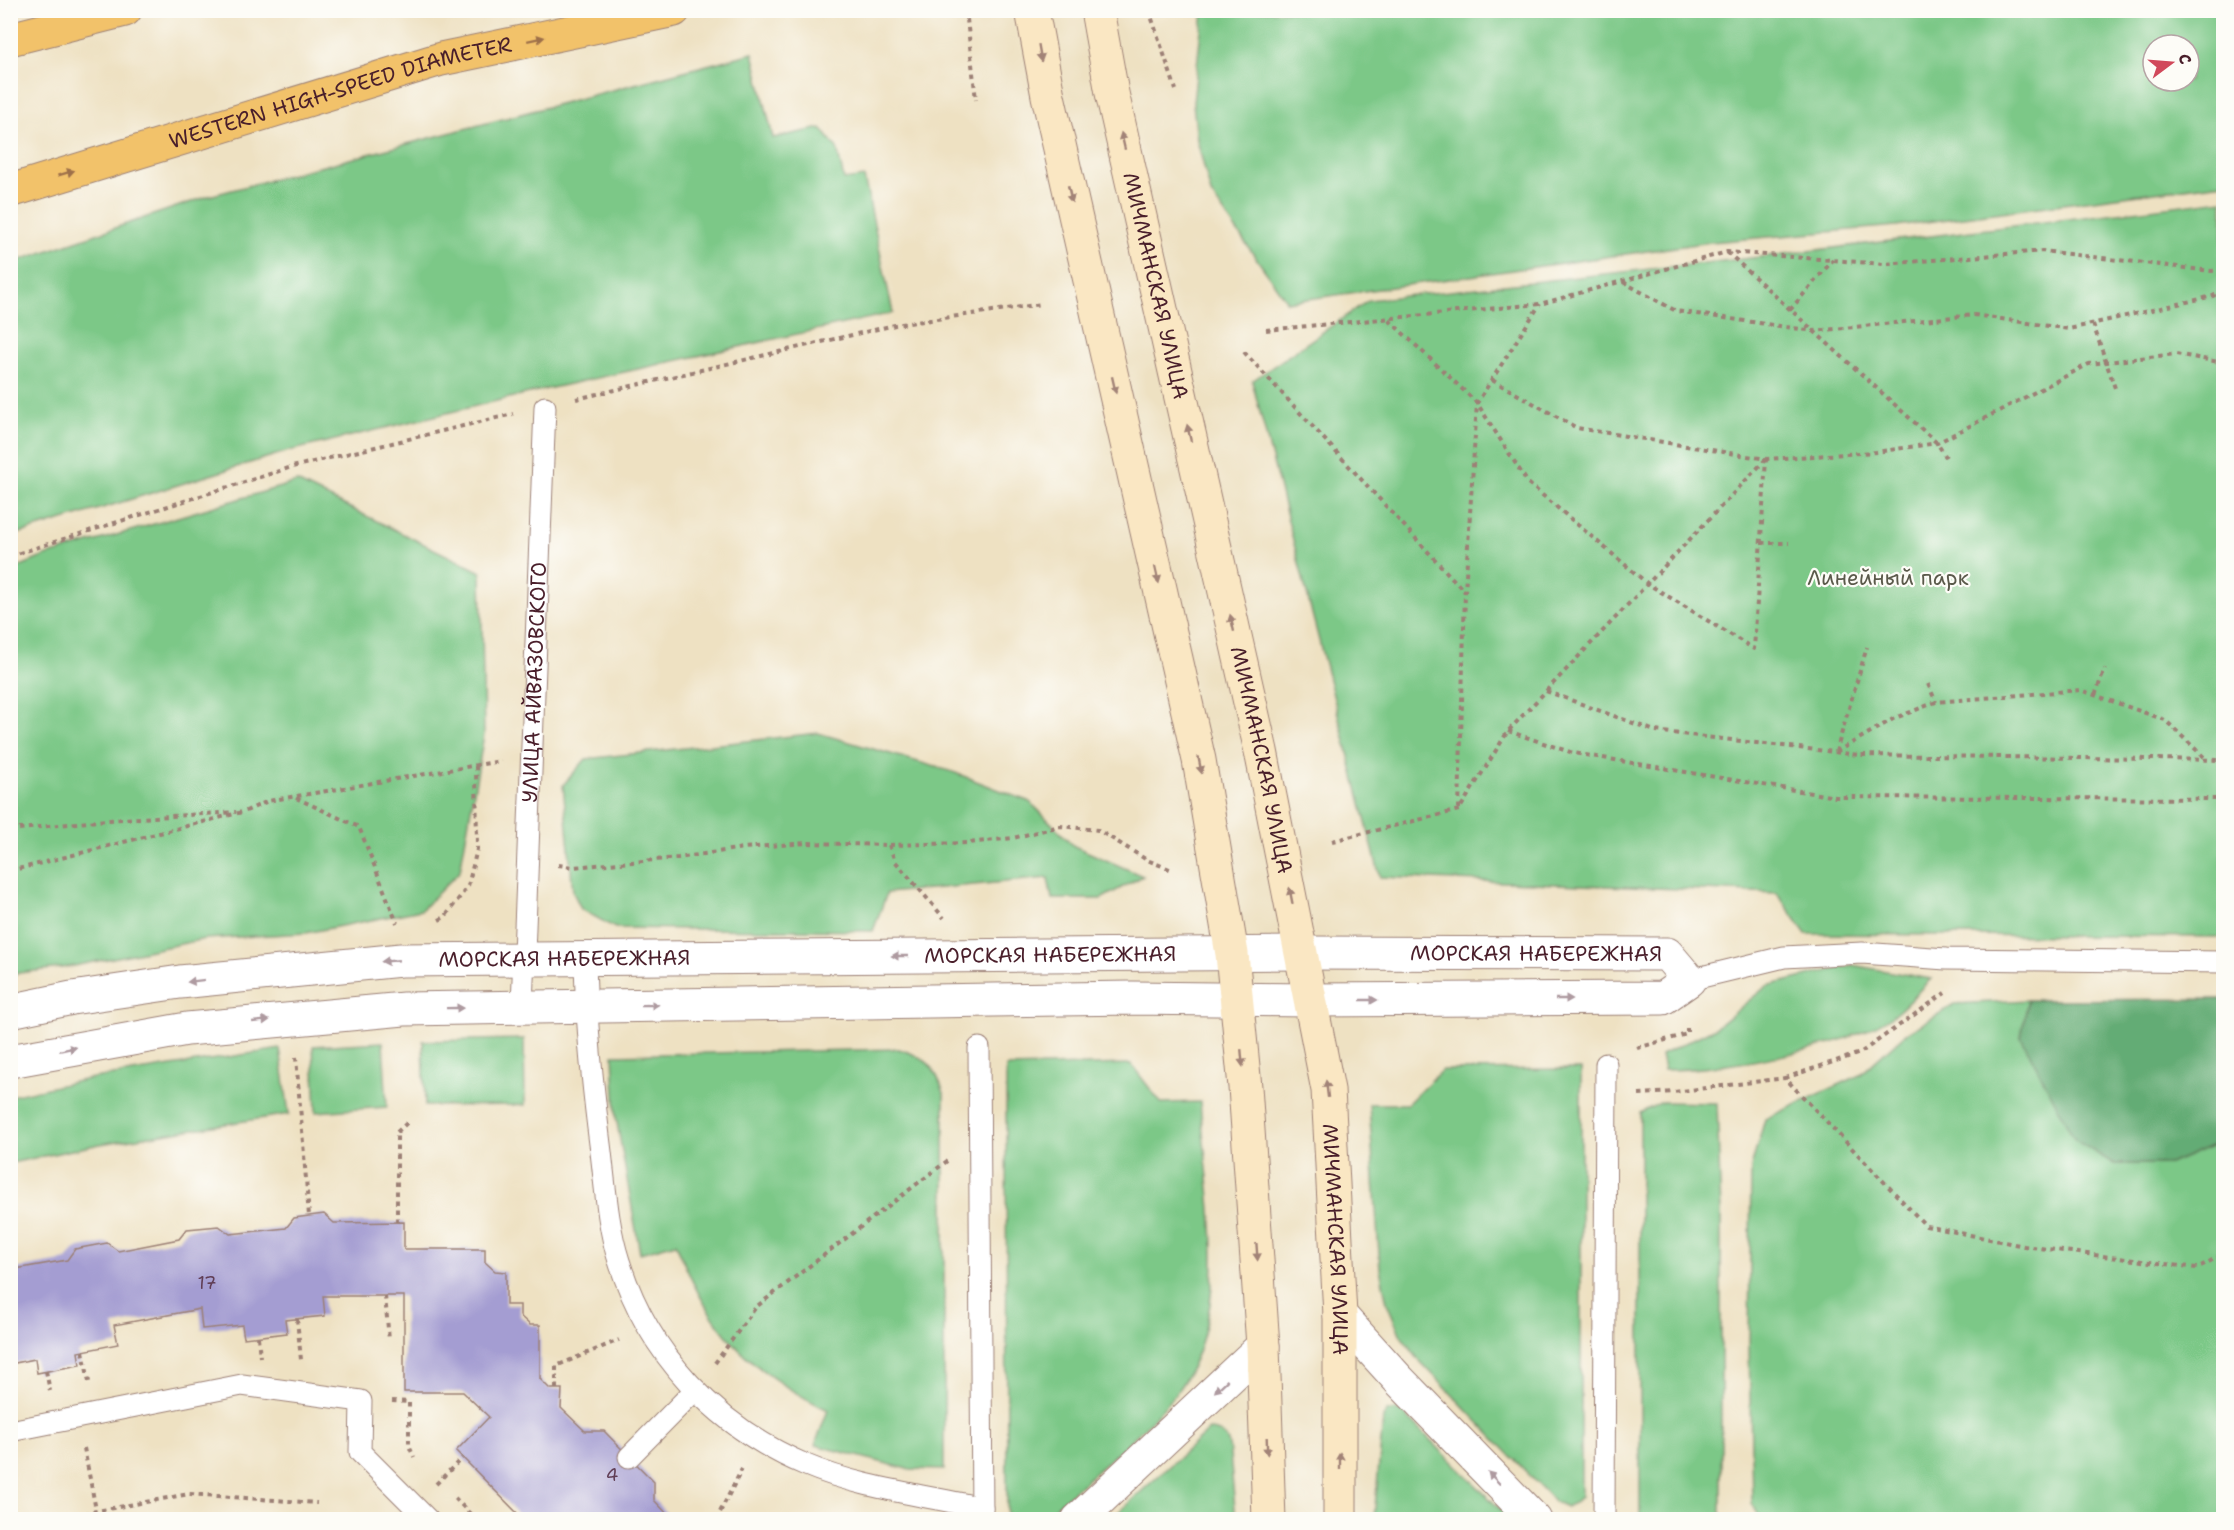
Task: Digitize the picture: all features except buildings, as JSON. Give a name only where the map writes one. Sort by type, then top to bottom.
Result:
[{"type":"highway","points":[[10,39],[125,10]]},
{"type":"highway","name":"WESTERN HIGH-SPEED DIAMETER","points":[[10,191],[441,59],[674,10]]},
{"type":"main road","points":[[1032,10],[1048,96],[1199,760],[1232,954],[1263,1346],[1269,1520]]},
{"type":"main road","name":"МИЧМАНСКАЯ УЛИЦА","points":[[1097,10],[1112,93],[1261,751],[1328,1090],[1340,1315],[1340,1520]]},
{"type":"street","name":"МОРСКАЯ НАБЕРЕЖНАЯ","points":[[10,1011],[72,998],[290,969],[401,960],[1232,954],[1667,954],[1689,980],[1663,998],[1311,1000],[1132,998],[404,1009],[187,1029],[10,1061]]},
{"type":"street","points":[[1340,1315],[1535,1520]]},
{"type":"street","points":[[1078,1520],[1263,1346]]},
{"type":"lane","name":"УЛИЦА АЙВАЗОВСКОГО","points":[[522,1006],[545,407]]},
{"type":"lane","points":[[1689,980],[1784,957],[1863,953],[1946,959],[2223,962]]},
{"type":"lane","points":[[585,958],[588,1046],[618,1259],[635,1305],[658,1347],[695,1390],[724,1418],[763,1445],[807,1466],[982,1514],[979,1048]]},
{"type":"lane","points":[[1604,1520],[1606,1064]]},
{"type":"lane","points":[[10,1431],[242,1385],[361,1401],[360,1452],[428,1520]]},
{"type":"lane","points":[[629,1456],[695,1390]]},
{"type":"path","points":[[966,10],[976,100]]},
{"type":"path","points":[[1149,10],[1176,90]]},
{"type":"path","points":[[1266,330],[1540,304],[1727,252],[1884,264],[2043,251],[2211,271],[2223,270]]},
{"type":"path","points":[[1727,252],[1937,442],[1946,457]]},
{"type":"path","points":[[1791,310],[1833,260]]},
{"type":"path","points":[[1622,281],[1676,311],[1814,331],[1974,315],[2069,329],[2213,296],[2223,290]]},
{"type":"path","points":[[1459,810],[1465,592],[1477,403],[1540,304]]},
{"type":"path","points":[[1389,319],[1477,403],[1528,483],[1648,584],[1754,649],[1766,459]]},
{"type":"path","points":[[2093,324],[2115,388]]},
{"type":"path","points":[[1245,352],[1465,592]]},
{"type":"path","points":[[1492,380],[1577,428],[1766,459],[1876,452],[1937,442],[2089,363],[2176,354],[2223,363]]},
{"type":"path","points":[[1332,841],[1459,810],[1508,731],[1766,459]]},
{"type":"path","points":[[1761,543],[1788,543]]},
{"type":"path","points":[[1836,752],[1867,647]]},
{"type":"path","points":[[2095,695],[2105,669]]},
{"type":"path","points":[[1928,684],[1936,702]]},
{"type":"path","points":[[1836,752],[1893,719],[1936,702],[2080,690],[2165,720],[2207,760]]},
{"type":"path","points":[[1546,691],[1655,731],[1859,755],[2223,760]]},
{"type":"path","points":[[1508,731],[1573,753],[1835,797],[2223,800]]},
{"type":"path","points":[[10,871],[246,811],[268,801],[532,755]]},
{"type":"path","points":[[436,921],[444,917],[468,886],[477,849],[476,765]]},
{"type":"path","points":[[295,798],[359,827],[379,873],[398,929]]},
{"type":"path","points":[[10,830],[107,820],[246,811]]},
{"type":"path","points":[[527,862],[573,867],[806,843],[889,845],[968,843],[1013,838],[1060,826],[1098,830],[1147,860],[1172,870]]},
{"type":"path","points":[[889,845],[895,861],[949,924]]},
{"type":"path","points":[[1632,1094],[1674,1092],[1785,1078],[1860,1053],[1951,989],[1946,959]]},
{"type":"path","points":[[292,1018],[309,1216]]},
{"type":"path","points":[[1637,1048],[1687,1034]]},
{"type":"path","points":[[1785,1078],[1926,1226],[2024,1246],[2197,1268],[2223,1254]]},
{"type":"path","points":[[397,1222],[397,1132],[409,1121]]},
{"type":"path","points":[[695,1390],[756,1307],[952,1156]]},
{"type":"path","points":[[385,1296],[389,1340]]},
{"type":"path","points":[[297,1319],[305,1393]]},
{"type":"path","points":[[556,1389],[556,1366],[620,1339]]},
{"type":"path","points":[[361,1401],[409,1401],[409,1446],[418,1462]]},
{"type":"path","points":[[78,1418],[96,1510]]},
{"type":"path","points":[[716,1520],[743,1468]]},
{"type":"path","points":[[432,1475],[446,1489]]},
{"type":"path","points":[[48,1520],[189,1494],[317,1503]]},
{"type":"path","points":[[453,1497],[476,1520]]},
{"type":"green space","points":[[1203,11],[2223,11],[2223,183],[1896,226],[1711,242],[1287,302],[1211,194],[1197,140],[1193,103]]},
{"type":"green space","points":[[753,53],[773,138],[821,128],[837,148],[844,180],[864,177],[893,313],[538,391],[289,451],[11,536],[11,263],[209,196]]},
{"type":"green space","name":"Линейный парк","points":[[2223,200],[2223,937],[1806,934],[1777,893],[1380,877],[1252,381],[1369,300],[1760,257]]},
{"type":"green space","points":[[297,482],[481,572],[484,735],[460,871],[421,910],[306,933],[205,939],[69,967],[11,974],[11,570],[45,556]]},
{"type":"green space","points":[[818,733],[953,772],[1030,802],[1074,846],[1143,876],[1101,899],[1052,899],[1048,878],[887,893],[873,931],[615,928],[581,909],[573,892],[563,785],[586,759]]},
{"type":"green space","points":[[1852,965],[1931,979],[1895,1014],[1848,1038],[1750,1062],[1664,1070],[1661,1055],[1715,1028],[1767,986]]},
{"type":"green space","points":[[2223,999],[2223,1141],[2169,1164],[2114,1164],[2075,1140],[2021,1037],[2028,1000]]},
{"type":"green space","points":[[2028,1000],[2021,1037],[2114,1164],[2169,1164],[2223,1141],[2223,1519],[1761,1520],[1752,1503],[1749,1344],[1751,1167],[1765,1119],[1860,1075],[1904,1035],[1955,1004]]},
{"type":"green space","points":[[524,1039],[525,1105],[425,1106],[423,1041]]},
{"type":"green space","points":[[383,1042],[387,1107],[316,1112],[313,1046]]},
{"type":"green space","points":[[280,1049],[289,1114],[100,1144],[11,1163],[11,1096],[88,1079]]},
{"type":"green space","points":[[899,1049],[929,1064],[944,1093],[944,1470],[907,1469],[815,1445],[828,1410],[774,1379],[733,1343],[702,1299],[676,1243],[640,1253],[616,1117],[613,1055]]},
{"type":"green space","points":[[1131,1064],[1161,1103],[1200,1102],[1212,1220],[1213,1260],[1211,1300],[1203,1338],[1188,1373],[1166,1405],[1121,1449],[1042,1519],[1007,1519],[1006,1067]]},
{"type":"green space","points":[[1581,1069],[1581,1496],[1575,1503],[1566,1507],[1555,1502],[1418,1359],[1401,1336],[1387,1303],[1380,1269],[1369,1104],[1407,1104],[1442,1070]]},
{"type":"green space","points":[[1662,1102],[1717,1103],[1721,1214],[1721,1519],[1640,1519],[1640,1113]]},
{"type":"green space","points":[[1395,1410],[1403,1413],[1510,1519],[1374,1519],[1383,1418],[1387,1412]]},
{"type":"green space","points":[[1209,1430],[1222,1434],[1229,1444],[1236,1519],[1111,1519]]}]
